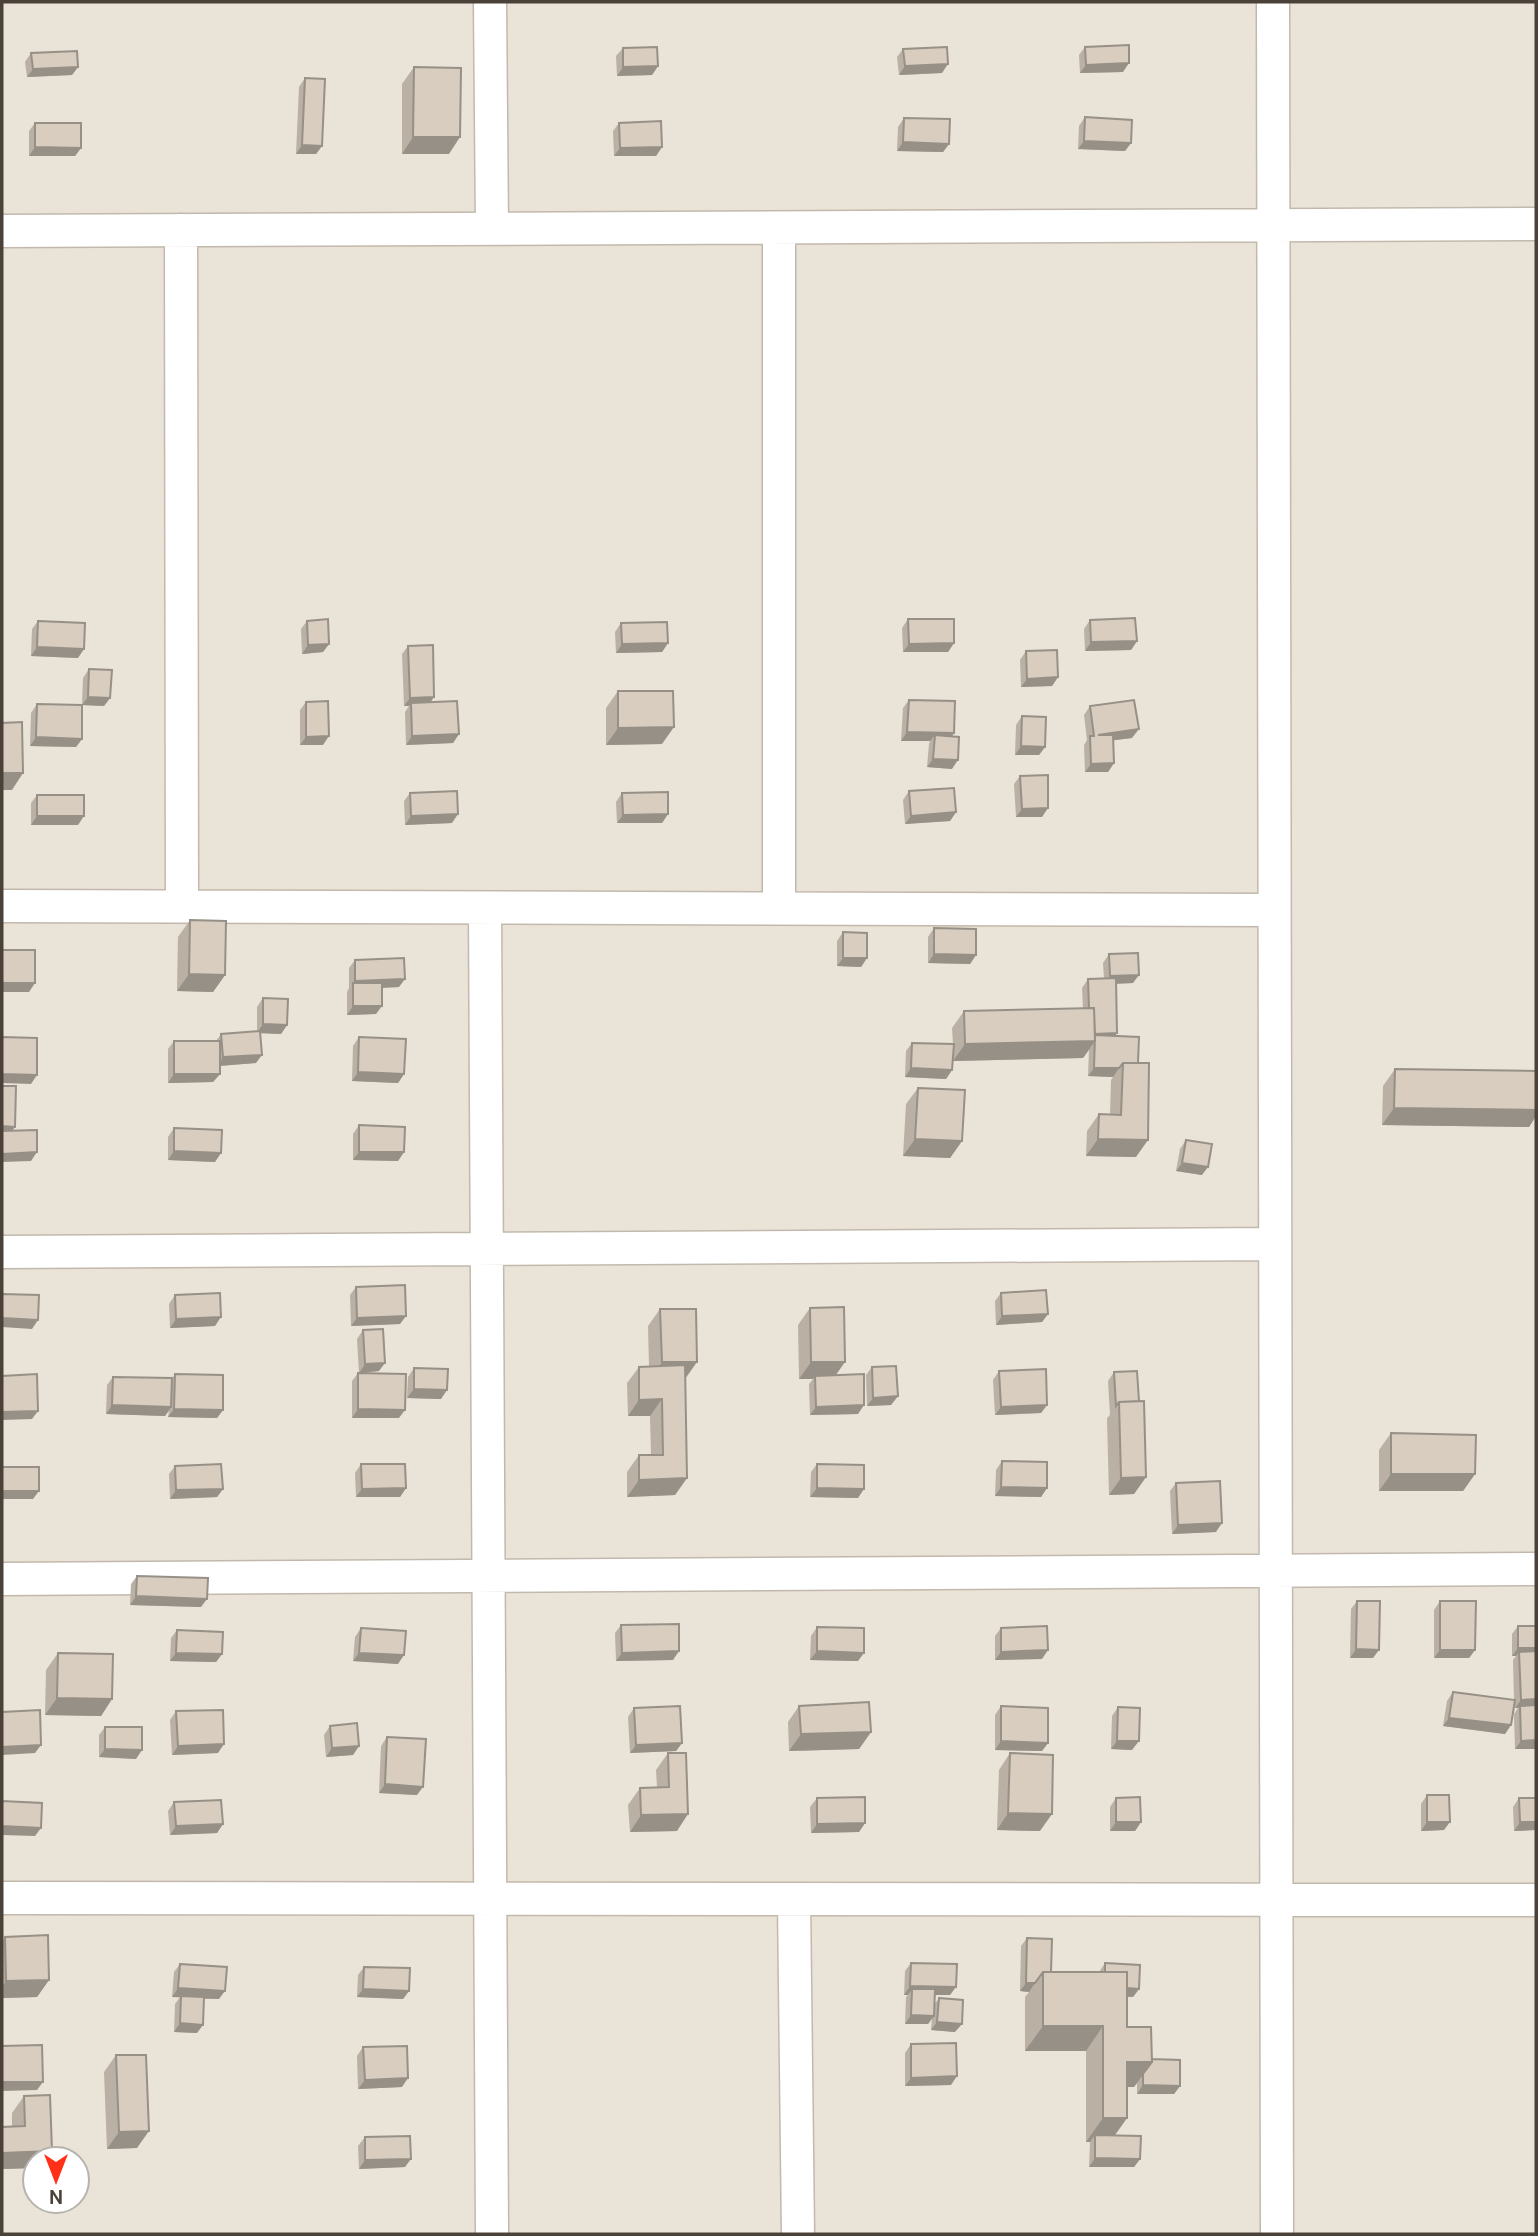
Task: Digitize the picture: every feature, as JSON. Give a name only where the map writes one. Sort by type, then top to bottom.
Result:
[{"type":"street","points":[[490,2],[492,229]]},
{"type":"street","points":[[1273,2],[1277,2234]]},
{"type":"street","points":[[2,231],[1536,224]]},
{"type":"street","points":[[779,228],[779,908]]},
{"type":"street","points":[[181,230],[182,906]]},
{"type":"street","points":[[2,906],[1274,910]]},
{"type":"street","points":[[485,908],[486,1576],[492,2234]]},
{"type":"street","points":[[2,1252],[1275,1244]]},
{"type":"street","points":[[2,1579],[1536,1569]]},
{"type":"street","points":[[2,1898],[1536,1900]]},
{"type":"street","points":[[793,1900],[799,2234]]},
{"type":"shaded area","points":[[2,2],[1536,2],[1536,2234],[2,2234]]},
{"type":"building","points":[[1129,45],[1129,63],[1086,65],[1085,47]]},
{"type":"building","points":[[657,47],[658,66],[623,67],[623,48]]},
{"type":"building","points":[[947,47],[948,64],[905,66],[903,49]]},
{"type":"building","points":[[77,51],[78,67],[33,69],[31,53]]},
{"type":"building","points":[[414,67],[461,68],[460,137],[413,137]]},
{"type":"building","points":[[305,78],[325,79],[322,146],[302,145]]},
{"type":"building","points":[[1085,117],[1132,120],[1131,143],[1084,141]]},
{"type":"building","points":[[904,118],[950,119],[949,144],[903,142]]},
{"type":"building","points":[[661,121],[662,147],[620,148],[619,123]]},
{"type":"building","points":[[35,123],[81,123],[81,148],[35,147]]},
{"type":"building","points":[[1135,618],[1137,641],[1091,642],[1090,620]]},
{"type":"building","points":[[328,619],[329,644],[308,645],[307,621]]},
{"type":"building","points":[[908,619],[954,619],[954,643],[909,644]]},
{"type":"building","points":[[38,621],[85,623],[84,649],[37,647]]},
{"type":"building","points":[[667,622],[668,643],[622,644],[621,623]]},
{"type":"building","points":[[433,645],[434,697],[410,698],[408,646]]},
{"type":"building","points":[[1057,650],[1058,677],[1027,679],[1026,651]]},
{"type":"building","points":[[89,669],[112,670],[110,698],[88,697]]},
{"type":"building","points":[[618,691],[673,691],[674,727],[618,728]]},
{"type":"building","points":[[909,700],[955,701],[954,733],[907,732]]},
{"type":"building","points":[[1134,700],[1139,729],[1098,735],[1113,735],[1114,763],[1091,764],[1090,736],[1094,736],[1090,706]]},
{"type":"building","points":[[328,701],[329,736],[306,737],[306,702]]},
{"type":"building","points":[[457,701],[459,734],[412,736],[411,703]]},
{"type":"building","points":[[37,704],[82,705],[82,739],[36,737]]},
{"type":"building","points":[[1022,716],[1046,717],[1045,747],[1021,746]]},
{"type":"building","points":[[22,722],[23,773],[2,773],[2,723]]},
{"type":"building","points":[[935,735],[959,737],[958,760],[933,759]]},
{"type":"building","points":[[1048,775],[1048,808],[1022,809],[1020,776]]},
{"type":"building","points":[[954,788],[956,812],[911,816],[909,791]]},
{"type":"building","points":[[457,791],[458,814],[411,816],[410,793]]},
{"type":"building","points":[[668,792],[668,814],[623,815],[622,793]]},
{"type":"building","points":[[37,795],[84,795],[84,816],[37,816]]},
{"type":"building","points":[[190,920],[226,921],[225,975],[189,974]]},
{"type":"building","points":[[934,928],[976,929],[976,955],[934,954]]},
{"type":"building","points":[[843,932],[867,933],[867,958],[843,958]]},
{"type":"building","points":[[2,950],[35,950],[35,983],[2,983]]},
{"type":"building","points":[[1138,953],[1139,975],[1110,976],[1109,954]]},
{"type":"building","points":[[404,958],[405,979],[355,981],[355,960]]},
{"type":"building","points":[[1116,978],[1117,1033],[1095,1034],[1094,1008],[1089,1008],[1088,979]]},
{"type":"building","points":[[353,983],[382,983],[382,1006],[353,1006]]},
{"type":"building","points":[[263,998],[288,999],[287,1025],[263,1024]]},
{"type":"building","points":[[1094,1008],[1095,1041],[965,1044],[964,1011]]},
{"type":"building","points":[[260,1031],[262,1055],[223,1057],[221,1034]]},
{"type":"building","points":[[1095,1035],[1139,1037],[1138,1063],[1123,1063],[1119,1068],[1094,1068]]},
{"type":"building","points":[[2,1037],[37,1038],[37,1075],[2,1074]]},
{"type":"building","points":[[359,1037],[406,1039],[404,1074],[358,1072]]},
{"type":"building","points":[[174,1041],[220,1041],[220,1074],[174,1074]]},
{"type":"building","points":[[912,1043],[954,1044],[952,1070],[911,1068]]},
{"type":"building","points":[[1123,1063],[1149,1063],[1148,1140],[1098,1139],[1099,1114],[1121,1115]]},
{"type":"building","points":[[1395,1069],[1536,1071],[1536,1110],[1394,1108]]},
{"type":"building","points":[[2,1086],[16,1086],[15,1127],[2,1126]]},
{"type":"building","points":[[918,1088],[965,1090],[962,1141],[915,1139]]},
{"type":"building","points":[[359,1125],[405,1127],[404,1152],[359,1152]]},
{"type":"building","points":[[174,1128],[222,1130],[221,1153],[174,1151]]},
{"type":"building","points":[[37,1130],[37,1152],[2,1154],[2,1131]]},
{"type":"building","points":[[1186,1140],[1212,1144],[1208,1167],[1182,1163]]},
{"type":"building","points":[[405,1285],[406,1316],[357,1318],[356,1287]]},
{"type":"building","points":[[1046,1290],[1048,1314],[1002,1316],[1001,1293]]},
{"type":"building","points":[[220,1293],[221,1317],[176,1319],[175,1295]]},
{"type":"building","points":[[2,1294],[39,1295],[38,1320],[2,1318]]},
{"type":"building","points":[[844,1307],[845,1362],[811,1362],[810,1308]]},
{"type":"building","points":[[660,1309],[696,1309],[697,1362],[662,1362]]},
{"type":"building","points":[[383,1329],[385,1363],[365,1364],[363,1330]]},
{"type":"building","points":[[685,1365],[687,1478],[639,1480],[639,1455],[663,1455],[662,1399],[639,1400],[639,1367]]},
{"type":"building","points":[[896,1366],[898,1396],[873,1398],[872,1367]]},
{"type":"building","points":[[414,1368],[448,1369],[447,1390],[414,1389]]},
{"type":"building","points":[[1046,1369],[1047,1405],[1001,1407],[999,1371]]},
{"type":"building","points":[[1137,1371],[1139,1401],[1119,1402],[1116,1406],[1114,1372]]},
{"type":"building","points":[[358,1373],[406,1374],[405,1410],[358,1409]]},
{"type":"building","points":[[37,1374],[38,1411],[2,1412],[2,1376]]},
{"type":"building","points":[[175,1374],[223,1375],[223,1410],[174,1409]]},
{"type":"building","points":[[864,1374],[864,1405],[816,1407],[815,1376]]},
{"type":"building","points":[[113,1377],[172,1378],[171,1407],[112,1405]]},
{"type":"building","points":[[1144,1401],[1146,1477],[1121,1478],[1119,1402]]},
{"type":"building","points":[[1391,1433],[1476,1435],[1475,1474],[1391,1474]]},
{"type":"building","points":[[1002,1461],[1047,1462],[1047,1488],[1001,1487]]},
{"type":"building","points":[[221,1464],[223,1489],[176,1490],[175,1466]]},
{"type":"building","points":[[361,1464],[405,1464],[406,1488],[362,1489]]},
{"type":"building","points":[[817,1464],[864,1465],[864,1489],[817,1488]]},
{"type":"building","points":[[2,1467],[39,1467],[39,1491],[2,1491]]},
{"type":"building","points":[[1220,1481],[1222,1523],[1178,1525],[1176,1483]]},
{"type":"building","points":[[137,1576],[208,1578],[207,1599],[136,1596]]},
{"type":"building","points":[[1357,1601],[1380,1601],[1379,1650],[1356,1649]]},
{"type":"building","points":[[1440,1601],[1476,1601],[1475,1650],[1440,1650]]},
{"type":"building","points":[[679,1624],[679,1651],[622,1653],[621,1625]]},
{"type":"building","points":[[1047,1626],[1048,1650],[1001,1652],[1001,1628]]},
{"type":"building","points":[[1518,1626],[1536,1626],[1536,1648],[1518,1648]]},
{"type":"building","points":[[817,1627],[864,1628],[864,1653],[817,1651]]},
{"type":"building","points":[[361,1628],[406,1631],[404,1655],[359,1653]]},
{"type":"building","points":[[177,1630],[223,1632],[222,1654],[176,1653]]},
{"type":"building","points":[[1536,1651],[1536,1699],[1521,1700],[1519,1652]]},
{"type":"building","points":[[58,1653],[113,1654],[112,1699],[57,1698]]},
{"type":"building","points":[[1453,1692],[1515,1700],[1511,1725],[1449,1718]]},
{"type":"building","points":[[869,1702],[871,1732],[801,1734],[799,1706]]},
{"type":"building","points":[[1536,1705],[1536,1740],[1521,1741],[1520,1706]]},
{"type":"building","points":[[680,1706],[682,1743],[636,1745],[634,1708]]},
{"type":"building","points":[[1001,1706],[1048,1708],[1048,1743],[1001,1741]]},
{"type":"building","points":[[1118,1707],[1140,1708],[1139,1741],[1117,1741]]},
{"type":"building","points":[[40,1710],[41,1745],[2,1747],[2,1712]]},
{"type":"building","points":[[223,1710],[224,1744],[178,1746],[176,1711]]},
{"type":"building","points":[[357,1723],[359,1746],[332,1748],[330,1726]]},
{"type":"building","points":[[105,1727],[142,1727],[142,1750],[105,1749]]},
{"type":"building","points":[[387,1737],[426,1739],[423,1787],[385,1784]]},
{"type":"building","points":[[668,1753],[686,1753],[688,1814],[641,1815],[640,1788],[669,1787]]},
{"type":"building","points":[[1010,1753],[1053,1755],[1052,1814],[1008,1813]]},
{"type":"building","points":[[1427,1795],[1449,1795],[1450,1822],[1427,1822]]},
{"type":"building","points":[[865,1797],[865,1823],[817,1824],[817,1798]]},
{"type":"building","points":[[1140,1797],[1141,1822],[1116,1822],[1116,1798]]},
{"type":"building","points":[[1519,1798],[1536,1798],[1536,1822],[1520,1822]]},
{"type":"building","points":[[221,1800],[223,1824],[176,1826],[174,1802]]},
{"type":"building","points":[[2,1801],[42,1803],[41,1828],[2,1826]]},
{"type":"building","points":[[48,1935],[49,1980],[6,1981],[5,1937]]},
{"type":"building","points":[[1027,1938],[1052,1939],[1051,1972],[1043,1972],[1035,1983],[1026,1983]]},
{"type":"building","points":[[911,1963],[957,1964],[956,1987],[910,1986]]},
{"type":"building","points":[[1105,1963],[1140,1965],[1139,1989],[1127,1988],[1127,1972],[1105,1972]]},
{"type":"building","points":[[180,1964],[227,1967],[225,1991],[178,1988]]},
{"type":"building","points":[[364,1967],[410,1968],[409,1991],[363,1989]]},
{"type":"building","points":[[1043,1972],[1127,1972],[1127,2027],[1151,2027],[1152,2062],[1127,2062],[1127,2118],[1103,2118],[1103,2026],[1043,2026]]},
{"type":"building","points":[[912,1989],[935,1989],[934,2016],[911,2015]]},
{"type":"building","points":[[181,1996],[204,1997],[203,2025],[180,2023]]},
{"type":"building","points":[[939,1998],[963,2000],[962,2024],[937,2022]]},
{"type":"building","points":[[956,2043],[957,2076],[911,2078],[911,2044]]},
{"type":"building","points":[[42,2045],[43,2082],[2,2082],[2,2046]]},
{"type":"building","points":[[407,2046],[408,2078],[365,2080],[363,2047]]},
{"type":"building","points":[[116,2055],[146,2055],[149,2131],[119,2132]]},
{"type":"building","points":[[1152,2059],[1180,2060],[1180,2086],[1143,2085],[1143,2074]]},
{"type":"building","points":[[50,2095],[52,2145],[21,2145],[21,2152],[2,2153],[2,2127],[25,2126],[24,2096]]},
{"type":"building","points":[[1095,2135],[1141,2136],[1140,2159],[1095,2158]]},
{"type":"building","points":[[410,2136],[411,2159],[365,2160],[365,2137]]}]
